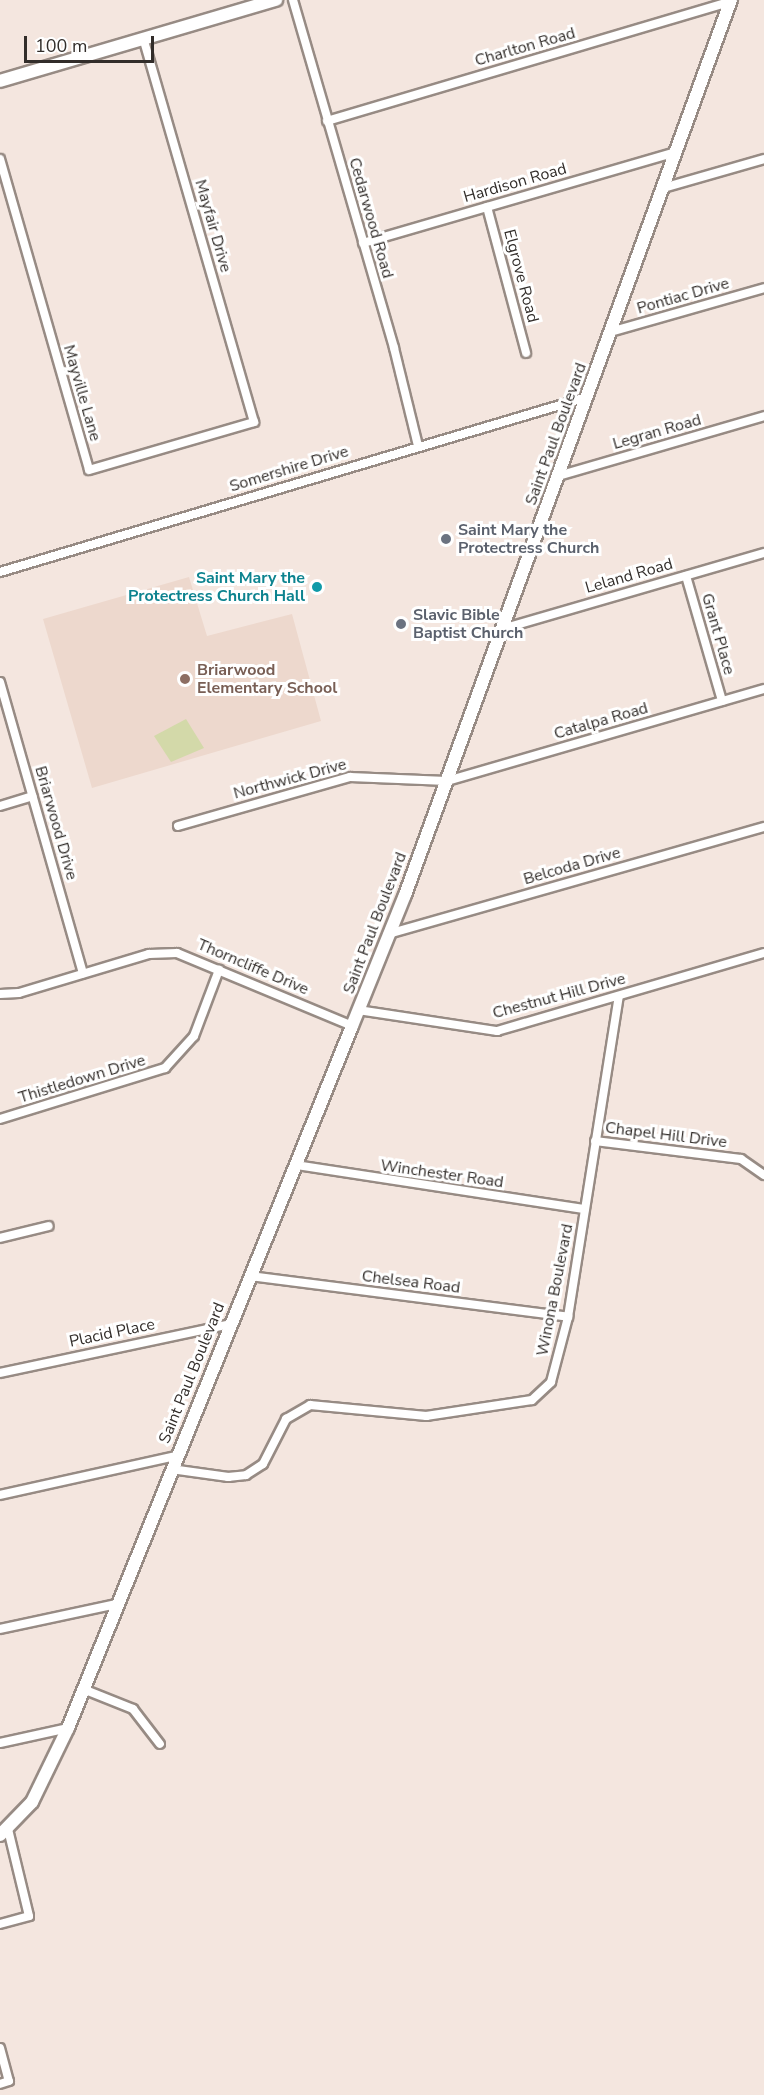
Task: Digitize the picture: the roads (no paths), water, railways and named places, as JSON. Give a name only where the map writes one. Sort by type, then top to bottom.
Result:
[{"type":"main road","points":[[0,81],[276,0]]},
{"type":"main road","name":"Saint Paul Boulevard","points":[[4,1832],[32,1802],[68,1728],[176,1456],[352,1026],[447,781],[731,1]]},
{"type":"street","name":"Cedarwood Road","points":[[293,0],[363,243],[418,446]]},
{"type":"street","name":"Charlton Road","points":[[327,121],[731,1]]},
{"type":"street","name":"Mayfair Drive","points":[[143,38],[254,422]]},
{"type":"street","name":"Hardison Road","points":[[363,243],[676,152]]},
{"type":"street","name":"Mayville Lane","points":[[0,159],[88,470],[254,422]]},
{"type":"street","points":[[663,188],[764,159]]},
{"type":"street","name":"Elgrove Road","points":[[487,207],[526,353]]},
{"type":"street","name":"Pontiac Drive","points":[[610,332],[764,288]]},
{"type":"street","name":"Somershire Drive","points":[[0,572],[587,397]]},
{"type":"street","name":"Legran Road","points":[[558,476],[764,416]]},
{"type":"street","name":"Leland Road","points":[[502,629],[764,553]]},
{"type":"street","name":"Grant Place","points":[[686,576],[722,701]]},
{"type":"street","name":"Briarwood Drive","points":[[0,682],[83,973]]},
{"type":"street","name":"Catalpa Road","points":[[447,781],[764,689]]},
{"type":"street","name":"Northwick Drive","points":[[178,826],[350,777],[447,781]]},
{"type":"street","points":[[0,806],[33,796]]},
{"type":"street","name":"Belcoda Drive","points":[[388,934],[764,827]]},
{"type":"street","name":"Thorncliffe Drive","points":[[0,994],[19,993],[83,973],[164,952],[190,957],[352,1026]]},
{"type":"street","name":"Chestnut Hill Drive","points":[[358,1010],[497,1031],[764,953]]},
{"type":"street","name":"Thistledown Drive","points":[[0,1119],[165,1068],[176,1060],[194,1036],[219,970]]},
{"type":"street","name":"Winona Boulevard","points":[[171,1469],[228,1477],[246,1475],[267,1458],[286,1419],[310,1405],[426,1416],[532,1400],[551,1382],[568,1317],[619,996]]},
{"type":"street","name":"Chapel Hill Drive","points":[[595,1141],[741,1159],[764,1175]]},
{"type":"street","name":"Winchester Road","points":[[296,1165],[585,1209]]},
{"type":"street","points":[[0,1238],[49,1226]]},
{"type":"street","name":"Chelsea Road","points":[[250,1276],[568,1317]]},
{"type":"street","name":"Placid Place","points":[[0,1373],[231,1323]]},
{"type":"street","points":[[0,1495],[176,1456]]},
{"type":"street","points":[[0,1629],[117,1604]]},
{"type":"street","points":[[83,1689],[133,1709],[160,1744]]},
{"type":"street","points":[[0,1743],[68,1728]]},
{"type":"street","points":[[0,1924],[29,1916],[4,1832]]},
{"type":"street","points":[[0,2048],[9,2081],[0,2084]]},
{"type":"place","name":"Saint Mary the Protectress Church","points":[[446,539]]},
{"type":"place","name":"Saint Mary the Protectress Church Hall","points":[[317,587]]},
{"type":"place","name":"Slavic Bible Baptist Church","points":[[401,624]]},
{"type":"place","name":"Briarwood Elementary School","points":[[185,679]]}]
